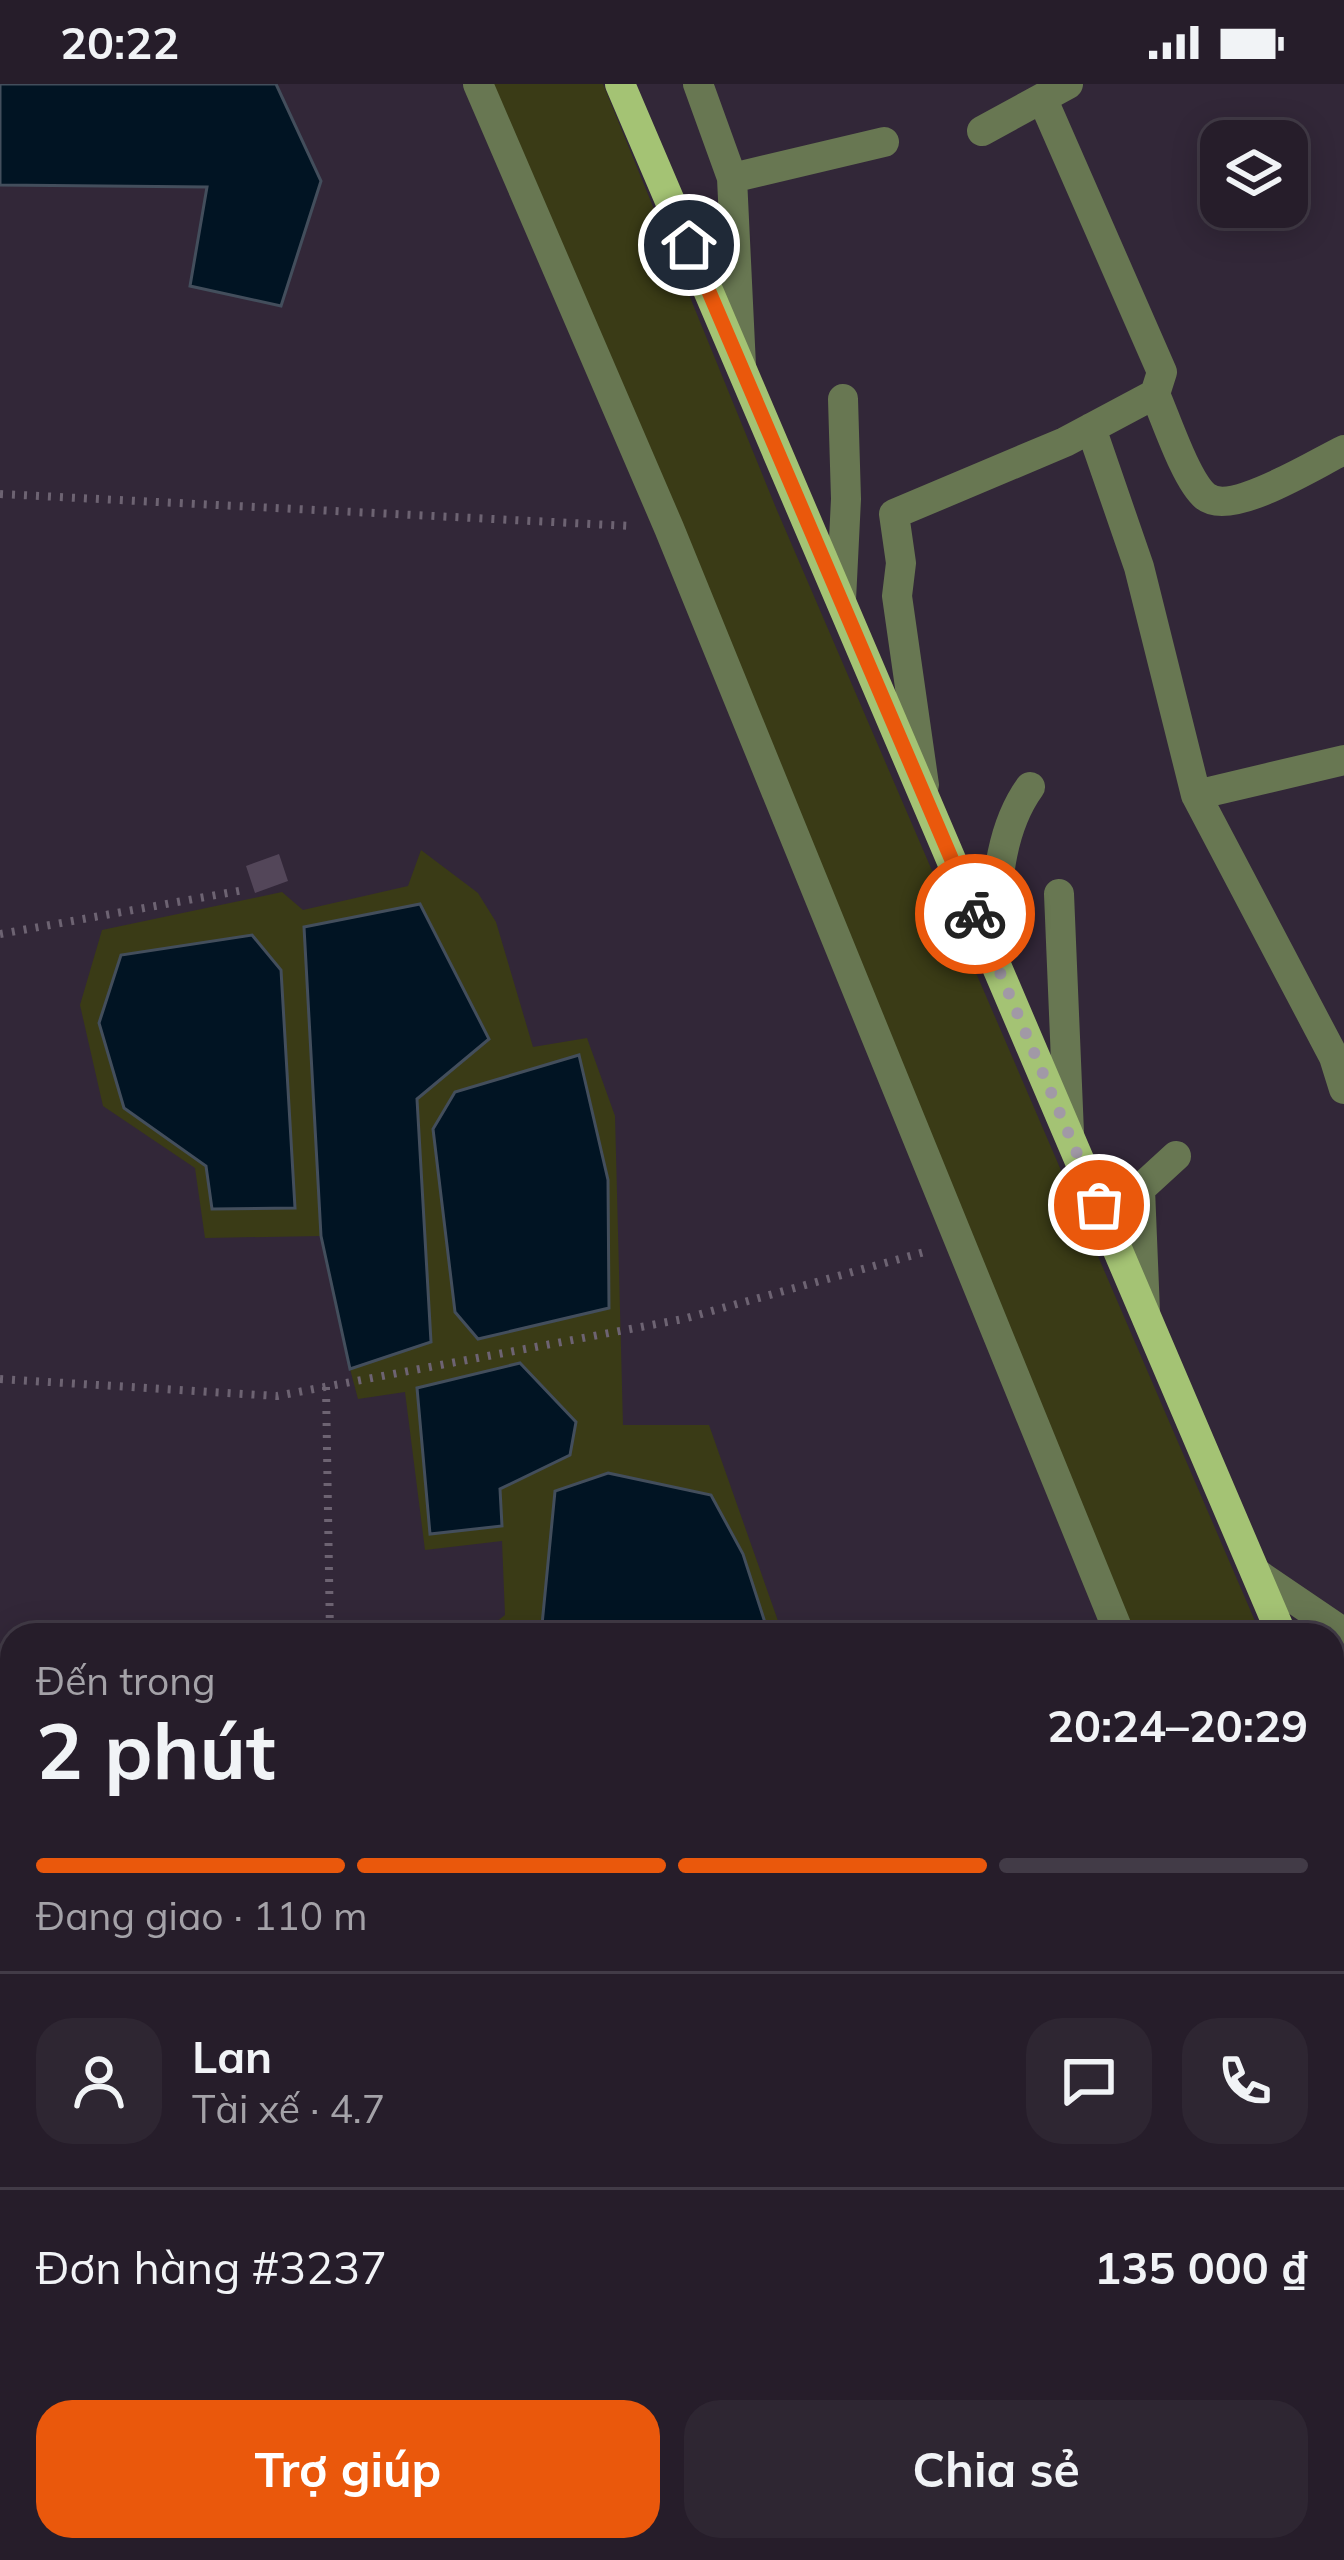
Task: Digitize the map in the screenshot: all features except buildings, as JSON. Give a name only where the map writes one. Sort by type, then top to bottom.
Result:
[{"type":"main road","points":[[620,84],[1277,1623]]},
{"type":"main road","points":[[1344,1824],[1344,1876]]},
{"type":"street","points":[[478,84],[669,528],[1115,1623]]},
{"type":"street","points":[[698,84],[732,178],[741,366]]},
{"type":"street","points":[[982,131],[1056,92],[1162,372],[1155,394],[1198,489],[1214,502],[1235,503],[1344,449]]},
{"type":"street","points":[[732,178],[884,142]]},
{"type":"street","points":[[927,800],[897,596],[901,562],[894,514],[1091,428],[1155,394]]},
{"type":"street","points":[[841,600],[846,499],[843,399]]},
{"type":"street","points":[[1091,428],[1139,567],[1196,795],[1334,1057],[1344,1089]]},
{"type":"street","points":[[1196,795],[1344,760]]},
{"type":"street","points":[[992,953],[1000,857],[1019,802],[1030,787]]},
{"type":"street","points":[[1059,894],[1069,1133]]},
{"type":"street","points":[[1145,1312],[1140,1189],[1176,1156]]},
{"type":"street","points":[[1256,1573],[1329,1623]]},
{"type":"path","points":[[0,494],[669,528]]},
{"type":"path","points":[[0,934],[244,890]]},
{"type":"path","points":[[0,1379],[277,1396],[683,1319],[958,1242]]},
{"type":"path","points":[[326,1387],[330,1623]]},
{"type":"shaded area","points":[[485,84],[603,84],[776,508],[1256,1623],[1130,1623]]},
{"type":"shaded area","points":[[421,850],[478,893],[496,922],[533,1047],[587,1038],[615,1116],[623,1425],[709,1425],[779,1623],[765,1623],[743,1554],[711,1495],[608,1473],[555,1491],[542,1623],[495,1623],[505,1615],[502,1541],[425,1550],[405,1392],[358,1399],[350,1369],[431,1342],[417,1099],[304,927],[321,1236],[205,1238],[195,1168],[103,1106],[80,1005],[102,930],[282,892],[303,910],[408,886]],"holes":[[[206,1166],[295,1208],[212,1209]]]},
{"type":"water","points":[[0,84],[276,84],[321,181],[281,306],[190,286],[207,187],[0,185]]},
{"type":"water","points":[[420,904],[489,1039],[417,1099],[431,1342],[350,1369],[321,1236],[304,927]]},
{"type":"water","points":[[252,935],[281,970],[295,1208],[212,1209],[206,1166],[124,1108],[99,1023],[121,955]]},
{"type":"water","points":[[579,1055],[608,1180],[609,1308],[478,1339],[455,1312],[433,1129],[455,1092]]},
{"type":"water","points":[[520,1363],[576,1422],[570,1455],[500,1489],[502,1526],[430,1534],[417,1388]]},
{"type":"water","points":[[608,1473],[711,1495],[743,1554],[765,1623],[542,1623],[555,1491]]},
{"type":"way so far","points":[[975,914],[1099,1205]]},
{"type":"route","points":[[689,245],[975,914]]}]
